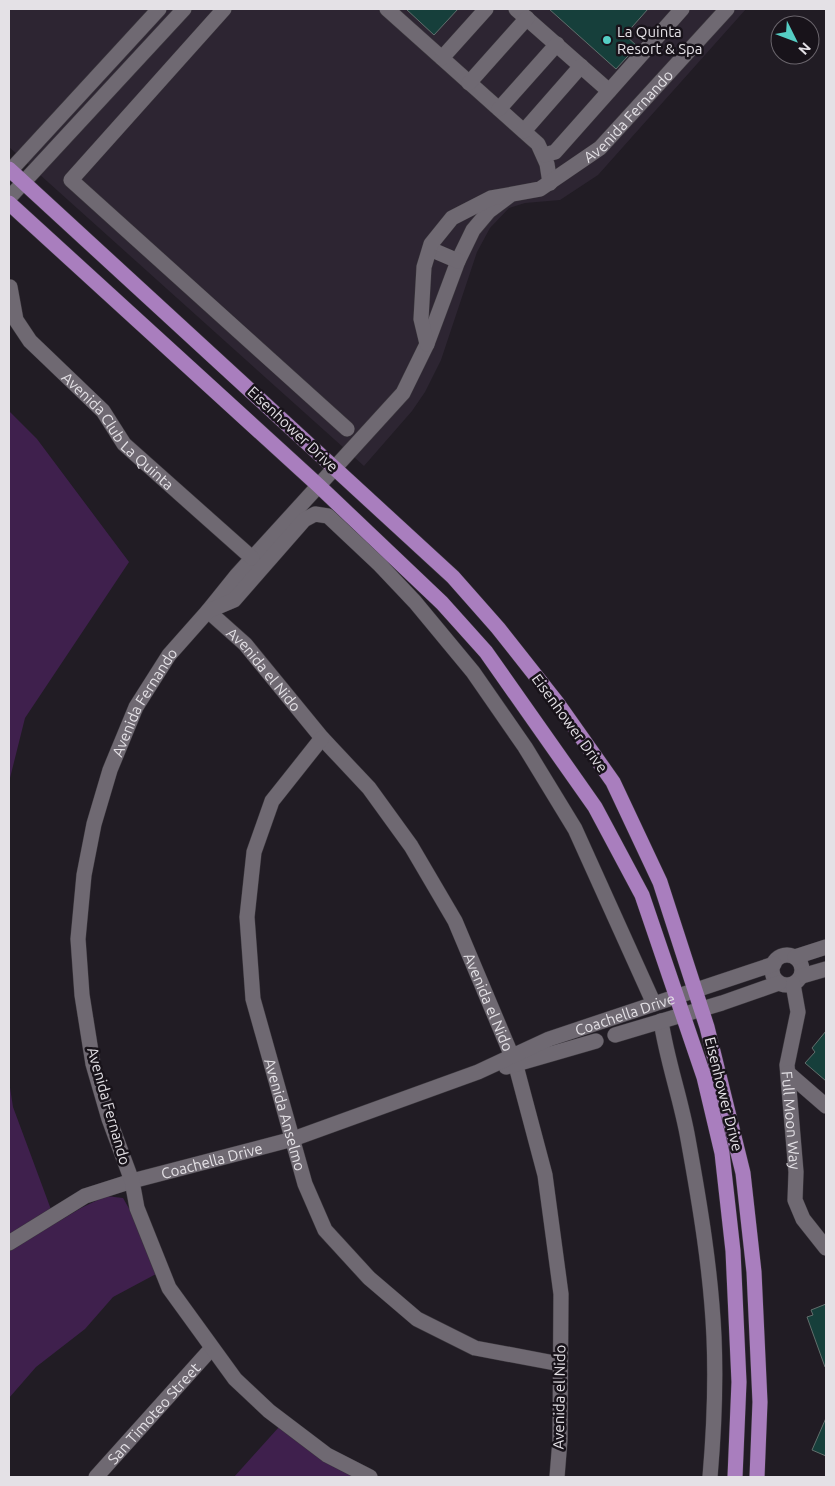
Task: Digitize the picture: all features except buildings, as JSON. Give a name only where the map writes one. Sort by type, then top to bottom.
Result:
[{"type":"main road","name":"Eisenhower Drive","points":[[9,170],[453,577],[492,621],[558,704],[613,782],[660,882],[696,990],[743,1173],[754,1272],[760,1393],[756,1477]]},
{"type":"main road","name":"Eisenhower Drive","points":[[9,203],[319,486],[442,602],[486,652],[595,806],[642,895],[704,1077],[722,1153],[733,1252],[740,1382],[735,1477]]},
{"type":"street","points":[[9,170],[160,9]]},
{"type":"street","points":[[9,198],[184,9]]},
{"type":"street","points":[[224,9],[70,180],[347,430]]},
{"type":"street","points":[[387,9],[538,144],[544,155],[550,183]]},
{"type":"street","points":[[442,58],[486,9]]},
{"type":"street","points":[[544,155],[555,152],[682,9]]},
{"type":"street","name":"Avenida Fernando","points":[[427,344],[421,319],[424,267],[430,249],[452,218],[491,198],[540,189],[600,148],[719,12]]},
{"type":"street","points":[[469,82],[522,14],[609,91]]},
{"type":"street","points":[[499,109],[556,44]]},
{"type":"street","points":[[524,131],[581,66]]},
{"type":"street","points":[[72,103],[85,115]]},
{"type":"street","name":"Avenida Fernando","points":[[370,1477],[328,1455],[269,1410],[235,1379],[212,1350],[169,1288],[137,1208],[132,1181],[109,1119],[94,1064],[82,995],[78,940],[84,875],[94,824],[110,770],[136,706],[169,655],[252,558],[403,393],[427,344],[458,261],[472,230],[489,211],[509,196]]},
{"type":"street","points":[[430,249],[458,261]]},
{"type":"street","name":"Avenida Club La Quinta","points":[[10,287],[16,320],[30,341],[103,411],[130,450],[252,558]]},
{"type":"street","name":"Avenida Fernando","points":[[208,611],[234,600],[304,520],[315,514],[328,516],[380,565],[415,602],[472,672],[525,747],[575,829],[654,1004]]},
{"type":"street","name":"Avenida el Nido","points":[[208,611],[245,644],[322,738],[369,788],[411,846],[456,921],[514,1061],[545,1176],[560,1294],[560,1440],[556,1477]]},
{"type":"street","name":"Avenida Anselmo","points":[[322,738],[272,800],[254,852],[248,916],[253,999],[305,1184],[326,1230],[369,1278],[417,1319],[475,1348],[560,1364]]},
{"type":"street","name":"Coachella Drive","points":[[514,1061],[572,1032],[774,964],[783,956],[795,957],[826,947]]},
{"type":"street","points":[[774,964],[774,976],[791,981],[802,967],[795,957]]},
{"type":"street","name":"Coachella Drive","points":[[615,1035],[826,969]]},
{"type":"street","name":"Full Moon Way","points":[[791,981],[798,1012],[795,1032],[790,1045],[788,1073],[796,1172],[795,1200],[803,1219],[826,1248]]},
{"type":"street","points":[[661,1021],[665,1048],[688,1136],[706,1241],[714,1337],[714,1425],[710,1477]]},
{"type":"street","points":[[572,1032],[577,1048]]},
{"type":"street","name":"Coachella Drive","points":[[9,1243],[85,1196],[132,1181],[293,1139],[478,1072],[514,1061],[577,1048],[596,1041]]},
{"type":"street","points":[[788,1073],[826,1106]]},
{"type":"street","name":"San Timoteo Street","points":[[96,1477],[212,1350]]},
{"type":"shaded area","name":"La Quinta Resort & Spa","points":[[9,9],[746,9],[598,175],[560,200],[525,203],[509,208],[490,228],[477,252],[441,360],[425,392],[412,411],[364,466],[9,147]]},
{"type":"shaded area","points":[[9,411],[37,439],[129,562],[25,718],[9,782]]},
{"type":"shaded area","points":[[9,1081],[13,1107],[56,1223],[106,1196],[123,1198],[131,1212],[156,1274],[113,1297],[85,1329],[36,1367],[9,1398]]},
{"type":"shaded area","points":[[279,1427],[356,1477],[234,1477]]},
{"type":"place","name":"La Quinta Resort & Spa","points":[[607,40]]}]
